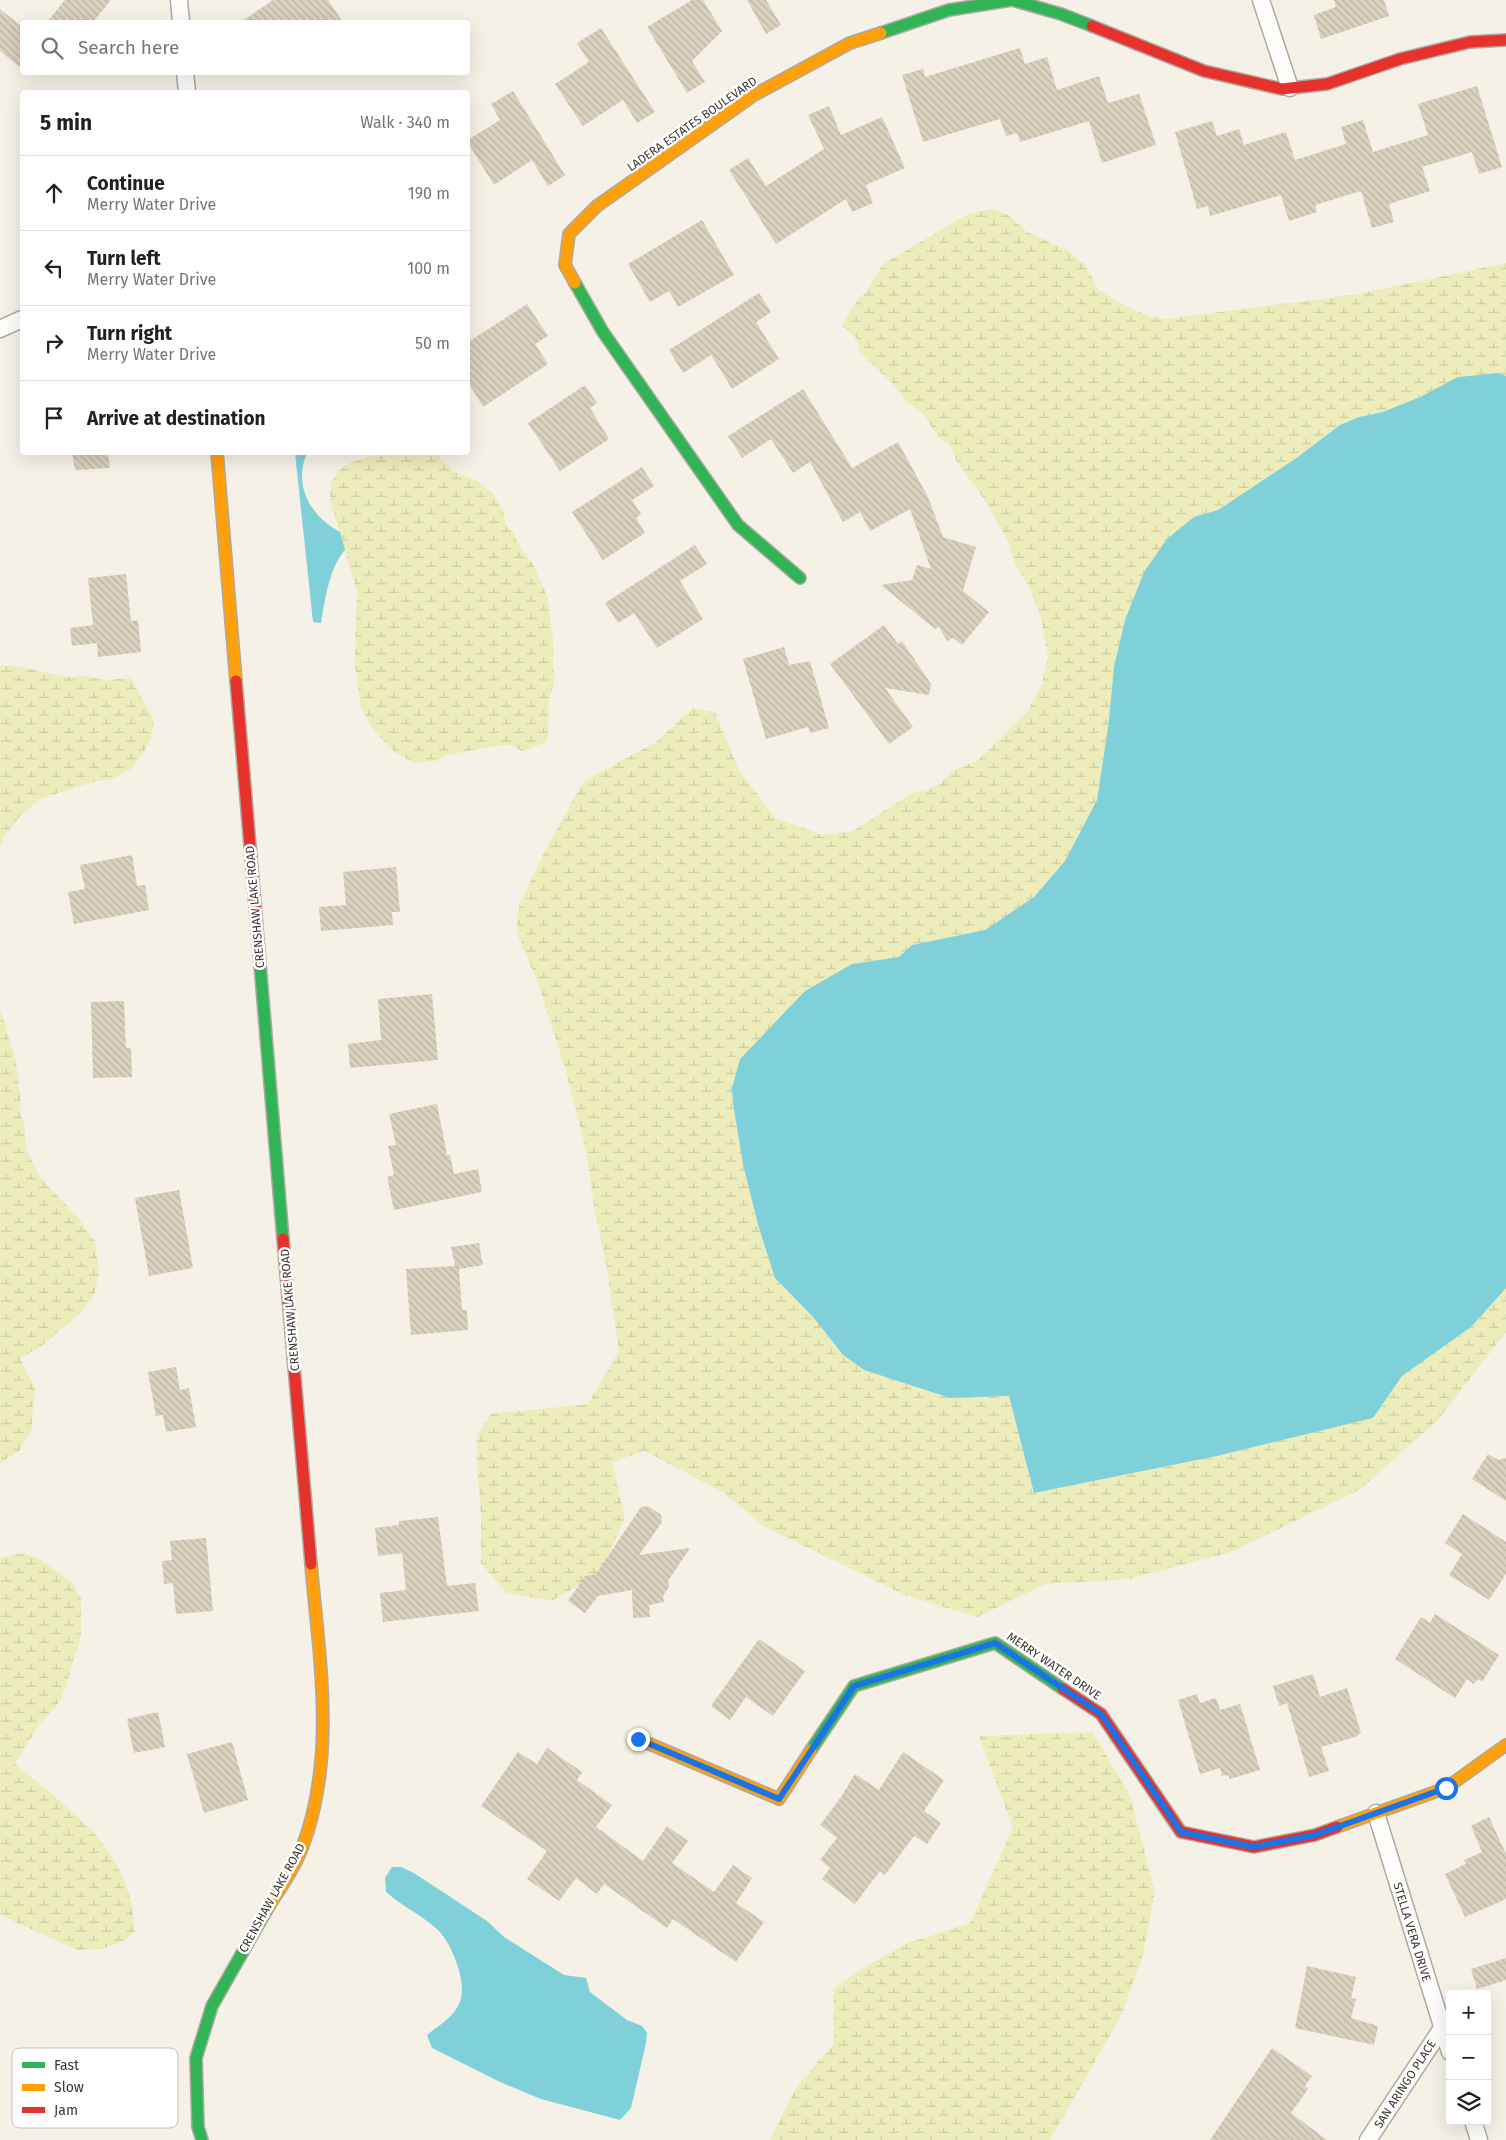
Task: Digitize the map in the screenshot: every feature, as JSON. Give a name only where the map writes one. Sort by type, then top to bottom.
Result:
[{"type":"street","points":[[179,0],[181,20]]},
{"type":"street","name":"LADERA ESTATES BOULEVARD","points":[[800,578],[738,525],[603,332],[565,265],[568,234],[597,206],[754,95],[850,43],[949,10],[1012,0],[1061,14],[1204,71],[1282,89],[1327,84],[1400,59],[1470,42],[1506,40]]},
{"type":"street","points":[[1261,0],[1290,88]]},
{"type":"street","points":[[185,75],[187,90]]},
{"type":"street","points":[[0,329],[20,320]]},
{"type":"street","name":"CRENSHAW LAKE ROAD","points":[[202,2140],[198,2127],[196,2058],[212,2006],[302,1849],[317,1798],[324,1720],[217,455]]},
{"type":"street","name":"MERRY WATER DRIVE","points":[[638,1739],[779,1799],[854,1686],[995,1643],[1101,1714],[1181,1832],[1254,1847],[1315,1835],[1446,1788],[1506,1745]]},
{"type":"street","name":"STELLA VERA DRIVE","points":[[1376,1813],[1446,2040]]},
{"type":"street","name":"SAN ARINGO PLACE","points":[[1368,2140],[1442,2028]]},
{"type":"street","points":[[1474,2125],[1479,2140]]},
{"type":"green space","points":[[994,209],[1011,217],[1027,232],[1067,250],[1085,264],[1099,290],[1123,305],[1149,316],[1167,319],[1358,294],[1506,263],[1506,376],[1499,373],[1458,377],[1420,397],[1383,412],[1359,417],[1340,425],[1295,459],[1218,510],[1194,517],[1144,572],[1125,620],[1114,667],[1108,728],[1097,800],[1065,861],[1034,897],[985,930],[912,945],[899,957],[852,964],[805,991],[740,1059],[732,1088],[733,1104],[743,1165],[759,1228],[775,1278],[814,1318],[843,1355],[864,1370],[950,1398],[1009,1396],[1034,1493],[1217,1456],[1373,1418],[1402,1376],[1471,1327],[1506,1288],[1506,1332],[1437,1421],[1359,1490],[1231,1552],[1129,1579],[1046,1584],[977,1617],[907,1596],[765,1527],[722,1492],[645,1451],[612,1462],[625,1518],[600,1574],[551,1601],[506,1593],[481,1563],[477,1435],[491,1414],[588,1404],[619,1351],[586,1150],[565,1068],[539,986],[517,933],[519,905],[547,847],[584,781],[656,742],[693,708],[715,712],[739,770],[775,818],[823,835],[853,831],[912,793],[925,791],[940,784],[953,770],[977,761],[1028,711],[1042,684],[1048,657],[1041,617],[1029,587],[1015,564],[1009,543],[987,503],[957,462],[949,445],[938,437],[923,414],[907,402],[893,384],[860,353],[857,339],[843,326],[845,319],[860,297],[867,291],[883,264],[968,214]]},
{"type":"green space","points":[[376,455],[438,455],[452,470],[477,481],[493,493],[503,512],[507,527],[514,533],[518,544],[533,564],[547,596],[553,640],[554,685],[549,697],[548,737],[545,743],[522,751],[510,745],[496,746],[448,755],[436,761],[414,763],[394,752],[373,729],[361,707],[355,665],[357,592],[330,500],[331,483],[340,469],[349,463]]},
{"type":"green space","points":[[0,666],[16,666],[67,677],[82,676],[107,680],[131,678],[154,720],[151,739],[143,754],[130,770],[112,779],[97,781],[42,798],[22,814],[5,835],[0,848]]},
{"type":"green space","points":[[0,1008],[16,1062],[21,1104],[19,1110],[25,1127],[26,1149],[40,1177],[79,1219],[95,1241],[99,1273],[94,1296],[81,1313],[40,1347],[20,1358],[35,1388],[31,1432],[19,1451],[0,1463]]},
{"type":"green space","points":[[24,1553],[41,1560],[73,1583],[81,1599],[81,1636],[61,1700],[39,1725],[15,1764],[82,1821],[110,1854],[121,1873],[130,1899],[135,1932],[120,1943],[101,1949],[77,1950],[0,1915],[0,1558]]},
{"type":"green space","points":[[1093,1732],[1130,1796],[1155,1892],[1143,1955],[1121,2016],[1050,2140],[770,2140],[796,2088],[834,2043],[833,1989],[863,1968],[908,1943],[970,1923],[1013,1828],[979,1736]]},
{"type":"water","points":[[1499,373],[1506,376],[1506,1288],[1471,1327],[1402,1376],[1373,1418],[1217,1456],[1034,1493],[1009,1396],[950,1398],[864,1370],[843,1355],[814,1318],[775,1278],[759,1228],[743,1165],[733,1104],[732,1088],[740,1059],[805,991],[852,964],[899,957],[912,945],[985,930],[1034,897],[1065,861],[1097,800],[1108,728],[1114,667],[1125,620],[1144,572],[1167,539],[1194,517],[1218,510],[1295,459],[1340,425],[1359,417],[1383,412],[1420,397],[1458,377]]},
{"type":"water","points":[[295,455],[306,455],[302,477],[303,488],[307,498],[320,517],[340,532],[345,550],[331,575],[321,623],[313,622]]},
{"type":"water","points":[[392,1867],[401,1867],[414,1873],[487,1921],[504,1937],[564,1975],[586,1978],[590,1992],[627,2020],[642,2026],[647,2033],[646,2043],[631,2108],[620,2120],[541,2099],[500,2082],[432,2048],[427,2035],[448,2019],[458,2006],[461,1998],[461,1977],[448,1944],[437,1929],[386,1892],[385,1878]]},
{"type":"building","points":[[65,0],[111,0],[95,20],[49,20]]},
{"type":"building","points":[[273,0],[328,0],[342,20],[244,20]]},
{"type":"building","points":[[692,0],[703,0],[722,31],[692,61],[705,82],[687,93],[647,27]]},
{"type":"building","points":[[747,0],[766,0],[781,25],[766,34]]},
{"type":"building","points":[[1334,0],[1384,0],[1389,16],[1321,39],[1314,15],[1336,7]]},
{"type":"building","points":[[0,9],[20,25],[20,67],[0,51]]},
{"type":"building","points":[[601,28],[655,112],[637,123],[623,100],[583,126],[555,84],[589,62],[577,43]]},
{"type":"building","points":[[1020,48],[1025,64],[1047,57],[1057,90],[1099,76],[1108,103],[1139,94],[1156,145],[1102,163],[1089,121],[1020,142],[1017,133],[1006,136],[1000,119],[923,142],[902,75],[923,69],[925,77]]},
{"type":"building","points":[[1477,86],[1502,167],[1479,174],[1472,152],[1422,167],[1430,191],[1389,204],[1394,222],[1372,228],[1361,191],[1315,205],[1317,212],[1289,221],[1281,195],[1210,216],[1208,206],[1197,209],[1175,132],[1212,121],[1217,136],[1239,129],[1244,145],[1286,132],[1295,160],[1346,144],[1341,127],[1363,120],[1373,152],[1428,135],[1418,104]]},
{"type":"building","points":[[513,91],[565,175],[548,186],[532,160],[494,185],[470,146],[470,139],[500,120],[491,104]]},
{"type":"building","points":[[829,106],[841,135],[882,117],[905,168],[866,185],[873,203],[852,212],[846,199],[776,244],[729,170],[748,158],[766,186],[824,149],[808,115]]},
{"type":"building","points":[[702,220],[734,275],[678,307],[669,291],[650,302],[628,264]]},
{"type":"building","points":[[759,293],[771,312],[756,322],[779,359],[732,389],[711,355],[683,373],[669,350]]},
{"type":"building","points":[[527,304],[548,336],[535,344],[548,364],[483,407],[470,385],[470,341]]},
{"type":"building","points":[[585,385],[597,403],[590,408],[609,439],[560,471],[528,423]]},
{"type":"building","points":[[803,389],[852,468],[898,442],[928,497],[943,537],[976,547],[963,591],[989,612],[962,645],[953,638],[947,641],[939,627],[935,629],[881,585],[912,580],[917,565],[931,569],[910,509],[870,531],[860,512],[843,522],[810,462],[793,473],[771,439],[742,458],[728,436]]},
{"type":"building","points":[[72,455],[108,455],[110,468],[75,470]]},
{"type":"building","points":[[642,467],[654,486],[632,500],[641,514],[636,518],[645,533],[603,560],[572,512]]},
{"type":"building","points":[[695,545],[707,564],[680,581],[703,619],[657,648],[634,613],[618,623],[605,603]]},
{"type":"building","points":[[126,574],[131,621],[138,620],[141,652],[98,657],[97,643],[72,646],[70,628],[93,625],[88,578]]},
{"type":"building","points":[[884,625],[898,644],[902,641],[931,684],[929,695],[885,688],[913,727],[889,744],[830,664]]},
{"type":"building","points":[[784,647],[789,665],[810,661],[829,728],[810,733],[808,727],[766,739],[743,659]]},
{"type":"building","points":[[132,855],[137,886],[145,885],[149,910],[74,924],[68,892],[85,889],[80,865]]},
{"type":"building","points":[[396,867],[400,912],[392,912],[393,925],[321,931],[319,907],[346,905],[343,872]]},
{"type":"building","points":[[432,994],[438,1060],[350,1068],[348,1044],[381,1040],[378,999]]},
{"type":"building","points":[[124,1001],[126,1048],[131,1048],[132,1077],[93,1078],[91,1002]]},
{"type":"building","points":[[437,1104],[447,1155],[450,1155],[454,1174],[478,1169],[482,1192],[394,1210],[387,1177],[394,1175],[388,1146],[396,1145],[389,1114]]},
{"type":"building","points":[[179,1190],[193,1268],[149,1276],[135,1198]]},
{"type":"building","points":[[479,1243],[483,1265],[459,1269],[462,1310],[467,1310],[468,1330],[411,1335],[406,1269],[455,1266],[451,1247]]},
{"type":"building","points":[[176,1367],[180,1390],[189,1388],[196,1427],[166,1432],[163,1415],[156,1416],[148,1372]]},
{"type":"building","points":[[1488,1454],[1498,1460],[1506,1458],[1506,1501],[1472,1479]]},
{"type":"building","points":[[648,1506],[661,1515],[662,1522],[639,1555],[690,1548],[668,1581],[669,1587],[663,1596],[664,1602],[649,1605],[650,1617],[633,1618],[632,1590],[598,1596],[585,1613],[568,1601],[585,1576],[596,1574],[641,1507]]},
{"type":"building","points":[[1463,1514],[1506,1542],[1506,1574],[1489,1600],[1449,1575],[1462,1554],[1445,1543]]},
{"type":"building","points":[[438,1517],[447,1586],[475,1583],[479,1611],[383,1622],[380,1593],[406,1590],[402,1553],[378,1556],[375,1528],[399,1525],[399,1521]]},
{"type":"building","points":[[206,1538],[213,1611],[176,1614],[173,1583],[164,1584],[162,1561],[172,1560],[170,1541]]},
{"type":"building","points":[[1435,1614],[1499,1655],[1482,1682],[1478,1679],[1474,1684],[1467,1679],[1455,1698],[1395,1659],[1421,1617],[1430,1623]]},
{"type":"building","points":[[759,1639],[805,1671],[773,1716],[746,1697],[730,1720],[711,1706]]},
{"type":"building","points":[[1313,1674],[1320,1697],[1347,1688],[1361,1733],[1358,1736],[1321,1747],[1329,1771],[1309,1777],[1287,1703],[1279,1706],[1273,1686]]},
{"type":"building","points":[[1197,1694],[1200,1703],[1216,1698],[1220,1710],[1240,1704],[1260,1770],[1230,1779],[1228,1775],[1222,1776],[1220,1768],[1200,1774],[1178,1700]]},
{"type":"building","points":[[158,1712],[165,1747],[134,1753],[127,1719]]},
{"type":"building","points":[[232,1742],[248,1800],[204,1813],[187,1754]]},
{"type":"building","points":[[547,1748],[582,1772],[577,1780],[612,1805],[596,1827],[643,1861],[667,1826],[688,1841],[672,1863],[714,1892],[733,1865],[752,1878],[736,1903],[764,1922],[736,1962],[673,1919],[667,1928],[604,1884],[597,1894],[576,1878],[559,1901],[527,1879],[547,1851],[481,1806],[518,1752],[537,1764]]},
{"type":"building","points":[[903,1752],[944,1780],[924,1811],[941,1823],[927,1844],[914,1836],[885,1875],[880,1871],[855,1904],[822,1879],[830,1868],[820,1860],[837,1838],[820,1825],[855,1774],[879,1790]]},
{"type":"building","points":[[1489,1817],[1506,1854],[1506,1899],[1465,1917],[1445,1874],[1466,1864],[1464,1860],[1482,1852],[1471,1826]]},
{"type":"building","points":[[1506,1958],[1506,1980],[1477,1989],[1471,1969]]},
{"type":"building","points":[[1307,1966],[1356,1977],[1351,1998],[1356,1999],[1351,2018],[1378,2026],[1374,2045],[1295,2028]]},
{"type":"building","points":[[1272,2048],[1312,2076],[1305,2086],[1308,2089],[1291,2113],[1327,2140],[1210,2140]]},
{"type":"traffic: fast","points":[[881,33],[949,10],[1012,0],[1061,14],[1092,26]]},
{"type":"traffic: fast","points":[[575,283],[603,332],[738,525],[800,578]]},
{"type":"traffic: fast","points":[[259,952],[283,1239]]},
{"type":"traffic: fast","points":[[811,1750],[854,1686],[995,1643],[1063,1689]]},
{"type":"traffic: fast","points":[[202,2140],[198,2127],[196,2058],[212,2006],[266,1911]]},
{"type":"traffic: slow","points":[[575,283],[565,265],[569,234],[597,206],[754,95],[850,43],[881,33]]},
{"type":"traffic: slow","points":[[217,455],[236,681]]},
{"type":"traffic: slow","points":[[266,1911],[299,1856],[313,1813],[319,1778],[323,1707],[311,1564]]},
{"type":"traffic: slow","points":[[638,1739],[779,1799],[811,1750]]},
{"type":"traffic: slow","points":[[1337,1827],[1446,1788],[1506,1745]]},
{"type":"traffic: jam","points":[[1092,26],[1204,71],[1282,89],[1327,84],[1400,59],[1470,42],[1506,40]]},
{"type":"traffic: jam","points":[[236,681],[259,952]]},
{"type":"traffic: jam","points":[[283,1239],[311,1564]]},
{"type":"traffic: jam","points":[[1063,1689],[1101,1714],[1181,1832],[1254,1847],[1315,1835],[1337,1827]]},
{"type":"route","points":[[638,1739],[779,1799],[854,1686],[995,1643],[1101,1714],[1181,1832],[1254,1847],[1315,1835],[1446,1788]]}]
